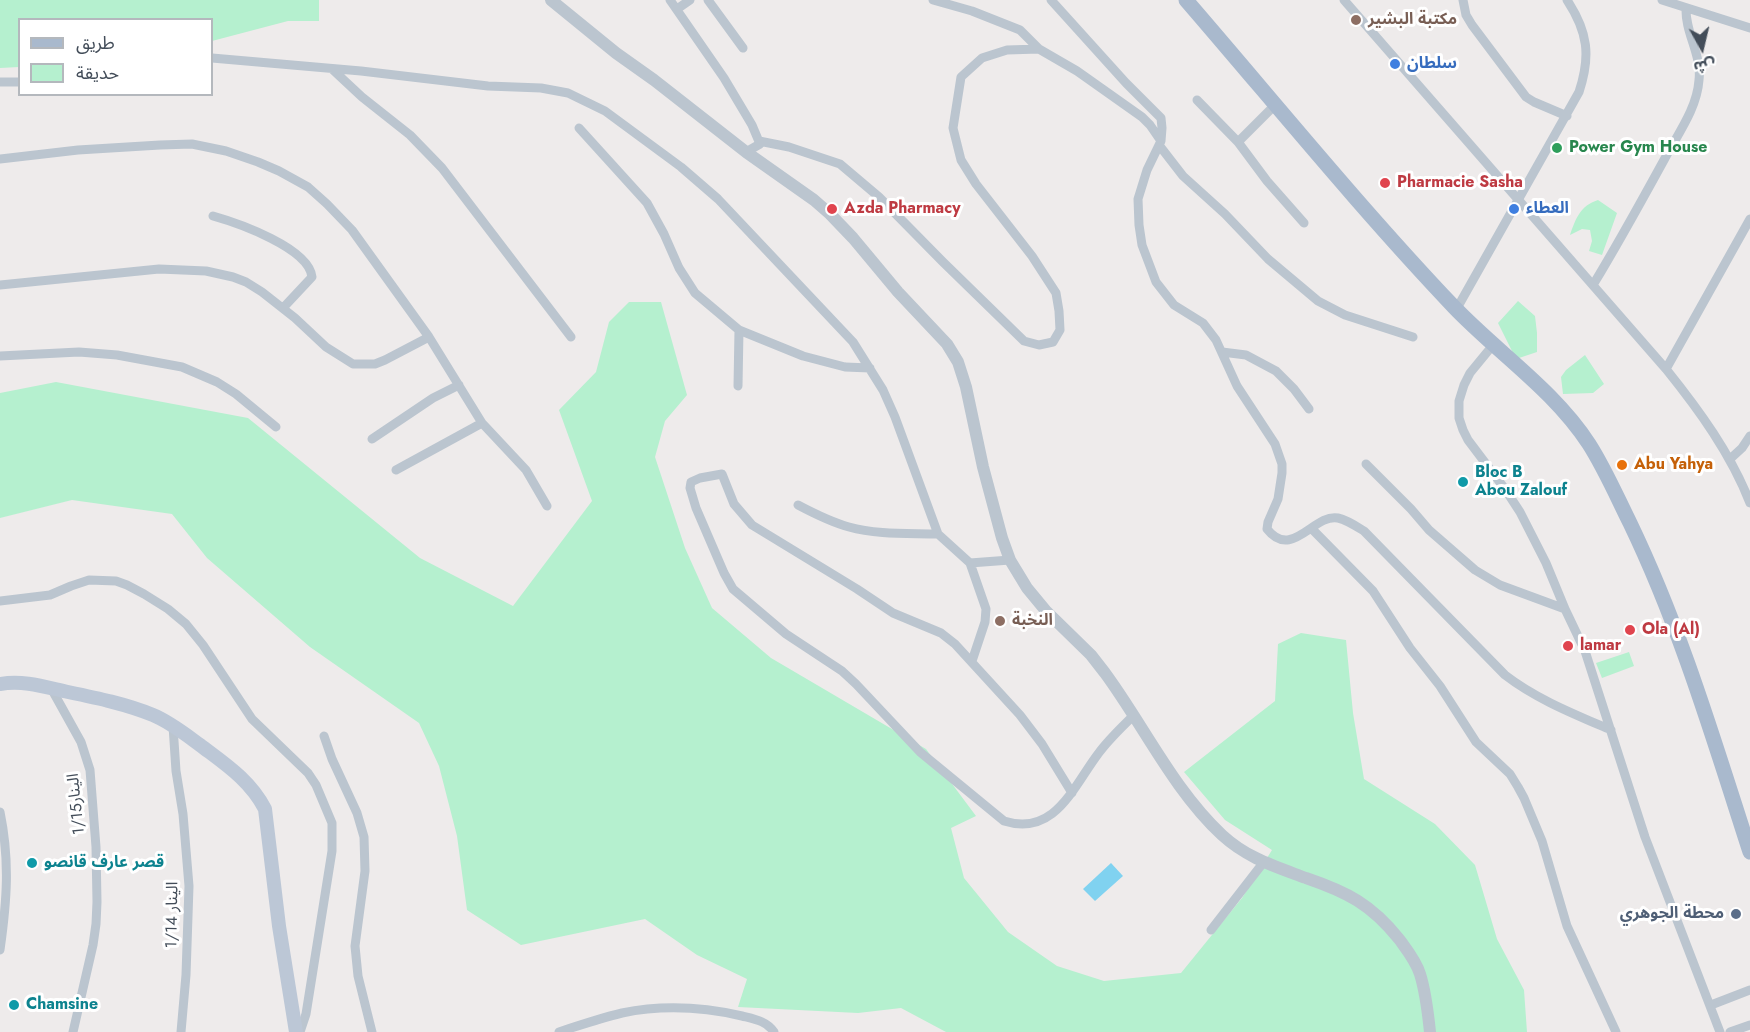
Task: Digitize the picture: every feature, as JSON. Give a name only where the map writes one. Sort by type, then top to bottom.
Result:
[{"type":"main road","points":[[1194,3],[1275,105],[1417,267],[1456,309],[1563,411],[1588,442],[1603,467],[1647,558],[1672,618],[1750,852]]},
{"type":"main road","points":[[0,684],[31,683],[115,702],[155,716],[173,726],[237,772],[258,796],[265,809],[279,926],[298,1032]]},
{"type":"street","points":[[551,0],[616,53],[830,214],[952,350],[966,387],[989,488],[1010,560],[1033,595],[1105,673],[1183,790],[1221,834],[1245,853],[1263,862],[1344,892],[1360,901],[1382,919],[1408,951],[1420,972],[1430,1032]]},
{"type":"street","points":[[670,0],[724,78],[752,125],[759,146],[746,152]]},
{"type":"street","points":[[677,9],[690,0]]},
{"type":"street","points":[[708,0],[743,48]]},
{"type":"street","points":[[933,0],[972,11],[1020,30],[1039,49],[1077,71],[1142,117],[1150,125],[1184,176],[1225,214],[1268,260],[1318,301],[1345,315],[1413,337]]},
{"type":"street","points":[[1051,0],[1161,118],[1160,143],[1147,170],[1138,199],[1142,245],[1156,282],[1174,305],[1210,330],[1237,386],[1275,444],[1282,464],[1278,499],[1267,529],[1283,541],[1292,539],[1330,518],[1338,518],[1364,531],[1516,684],[1566,711],[1611,729]]},
{"type":"street","points":[[1344,0],[1666,369],[1730,459],[1750,503]]},
{"type":"street","points":[[1463,0],[1466,15],[1472,25],[1520,90],[1534,102],[1567,116]]},
{"type":"street","points":[[1456,309],[1567,116],[1582,85],[1587,53],[1585,38],[1581,24],[1567,0]]},
{"type":"street","points":[[1662,0],[1750,28]]},
{"type":"street","points":[[1593,285],[1651,185],[1694,102],[1699,86],[1700,70],[1687,24],[1686,8]]},
{"type":"street","points":[[759,141],[789,147],[840,164],[879,197],[1024,341],[1039,345],[1053,342],[1060,330],[1056,293],[1032,256],[976,184],[961,160],[953,128],[961,77],[982,58],[1007,50],[1039,49]]},
{"type":"street","points":[[213,58],[488,86],[541,88],[568,93],[605,111],[681,167],[718,199],[853,342],[870,368],[895,417],[938,534],[970,563],[986,609],[985,622],[972,661]]},
{"type":"street","points":[[332,69],[362,97],[410,135],[441,168],[571,337]]},
{"type":"street","points":[[0,82],[18,82]]},
{"type":"street","points":[[1197,100],[1238,142],[1304,223]]},
{"type":"street","points":[[1238,142],[1275,105]]},
{"type":"street","points":[[579,128],[647,203],[679,268],[695,293],[739,330],[803,356],[845,367],[870,368]]},
{"type":"street","points":[[0,159],[78,150],[180,144],[211,147],[258,162],[308,187],[352,230],[429,338],[482,423],[526,470],[547,506]]},
{"type":"street","points":[[213,216],[269,237],[290,249],[312,272],[312,277],[283,308]]},
{"type":"street","points":[[1666,369],[1750,219]]},
{"type":"street","points":[[0,285],[159,269],[206,271],[233,277],[262,292],[326,347],[353,364],[375,364],[429,338]]},
{"type":"street","points":[[738,386],[739,330]]},
{"type":"street","points":[[1493,345],[1467,379],[1459,401],[1459,418],[1468,440],[1520,512],[1546,563],[1588,659],[1645,837],[1720,1032]]},
{"type":"street","points":[[0,356],[79,352],[117,355],[182,367],[204,375],[227,388],[254,407],[276,427]]},
{"type":"street","points":[[1222,352],[1246,356],[1276,371],[1309,409]]},
{"type":"street","points":[[372,439],[433,398],[459,386]]},
{"type":"street","points":[[396,470],[482,423]]},
{"type":"street","points":[[1730,459],[1742,448],[1750,436]]},
{"type":"street","points":[[1366,464],[1429,530],[1475,570],[1500,585],[1565,609]]},
{"type":"street","points":[[1072,793],[1042,744],[1020,715],[972,661],[941,633],[893,613],[752,525],[734,504],[722,474],[710,475],[691,482],[690,488],[696,508],[733,589],[786,634],[856,684],[920,753],[1004,821],[1017,825],[1033,824],[1047,819],[1072,793],[1098,753],[1133,716]]},
{"type":"street","points":[[798,505],[820,517],[851,528],[938,534]]},
{"type":"street","points":[[1312,529],[1373,591],[1410,648],[1440,686],[1476,742],[1510,774],[1518,787],[1542,841],[1566,926],[1616,1032]]},
{"type":"street","points":[[970,563],[1010,560]]},
{"type":"street","points":[[0,601],[50,595],[89,580],[128,585],[168,609],[186,624],[203,645],[252,719],[308,773],[316,785],[332,823],[332,851],[306,1014],[298,1032]]},
{"type":"street","name":"الينار1/15","points":[[51,688],[81,742],[90,770],[96,847],[96,924],[73,1032]]},
{"type":"street","name":"الينار 1/14","points":[[173,726],[189,886],[186,975],[181,1032]]},
{"type":"street","points":[[324,736],[357,813],[364,837],[364,878],[355,946],[358,976],[372,1032]]},
{"type":"street","points":[[0,812],[8,880],[0,950]]},
{"type":"street","points":[[1211,930],[1263,862]]},
{"type":"street","points":[[1711,1005],[1750,990]]},
{"type":"street","points":[[559,1032],[620,1014],[662,1008],[721,1011],[758,1020],[767,1024],[774,1032]]},
{"type":"street","points":[[1730,1032],[1750,1024]]},
{"type":"green space","points":[[0,0],[319,0],[319,21],[288,21],[213,41],[213,18],[18,18],[18,67],[0,68]]},
{"type":"green space","points":[[1598,200],[1617,213],[1602,255],[1589,251],[1592,241],[1590,230],[1582,229],[1570,235],[1583,209]]},
{"type":"green space","points":[[1518,301],[1535,316],[1537,352],[1516,359],[1498,323]]},
{"type":"green space","points":[[629,302],[661,302],[687,395],[665,421],[655,457],[685,548],[712,608],[771,658],[926,749],[976,816],[951,828],[964,878],[1008,932],[1057,966],[1104,981],[1181,973],[1242,898],[1272,850],[1225,820],[1184,772],[1275,701],[1278,644],[1301,633],[1346,640],[1353,713],[1364,779],[1435,824],[1475,865],[1497,939],[1524,990],[1527,1032],[946,1032],[901,1008],[858,1013],[738,1007],[747,979],[697,955],[645,919],[521,945],[467,910],[457,836],[439,766],[419,723],[310,647],[207,558],[172,514],[72,500],[0,518],[0,393],[56,382],[248,418],[420,558],[513,606],[592,501],[559,410],[596,372],[609,322]]},
{"type":"green space","points":[[1585,355],[1604,384],[1593,393],[1563,394],[1561,377]]},
{"type":"green space","points":[[1629,652],[1634,666],[1602,678],[1596,663]]},
{"type":"water","points":[[1111,863],[1123,876],[1095,901],[1083,889]]},
{"type":"place","name":"مكتبة البشير","points":[[1356,20]]},
{"type":"place","name":"سلطان","points":[[1395,64]]},
{"type":"place","name":"Power Gym House","points":[[1557,148]]},
{"type":"place","name":"Pharmacie Sasha","points":[[1385,183]]},
{"type":"place","name":"Azda Pharmacy","points":[[832,209]]},
{"type":"place","name":"العطاء","points":[[1514,209]]},
{"type":"place","name":"Abu Yahya","points":[[1622,465]]},
{"type":"place","name":"Bloc B Abou Zalouf","points":[[1463,482]]},
{"type":"place","name":"النخبة","points":[[1000,621]]},
{"type":"place","name":"Ola (Al)","points":[[1630,630]]},
{"type":"place","name":"lamar","points":[[1568,646]]},
{"type":"place","name":"قصر عارف قانصو","points":[[32,863]]},
{"type":"place","name":"محطة الجوهري","points":[[1736,914]]},
{"type":"place","name":"Chamsine","points":[[14,1005]]}]
